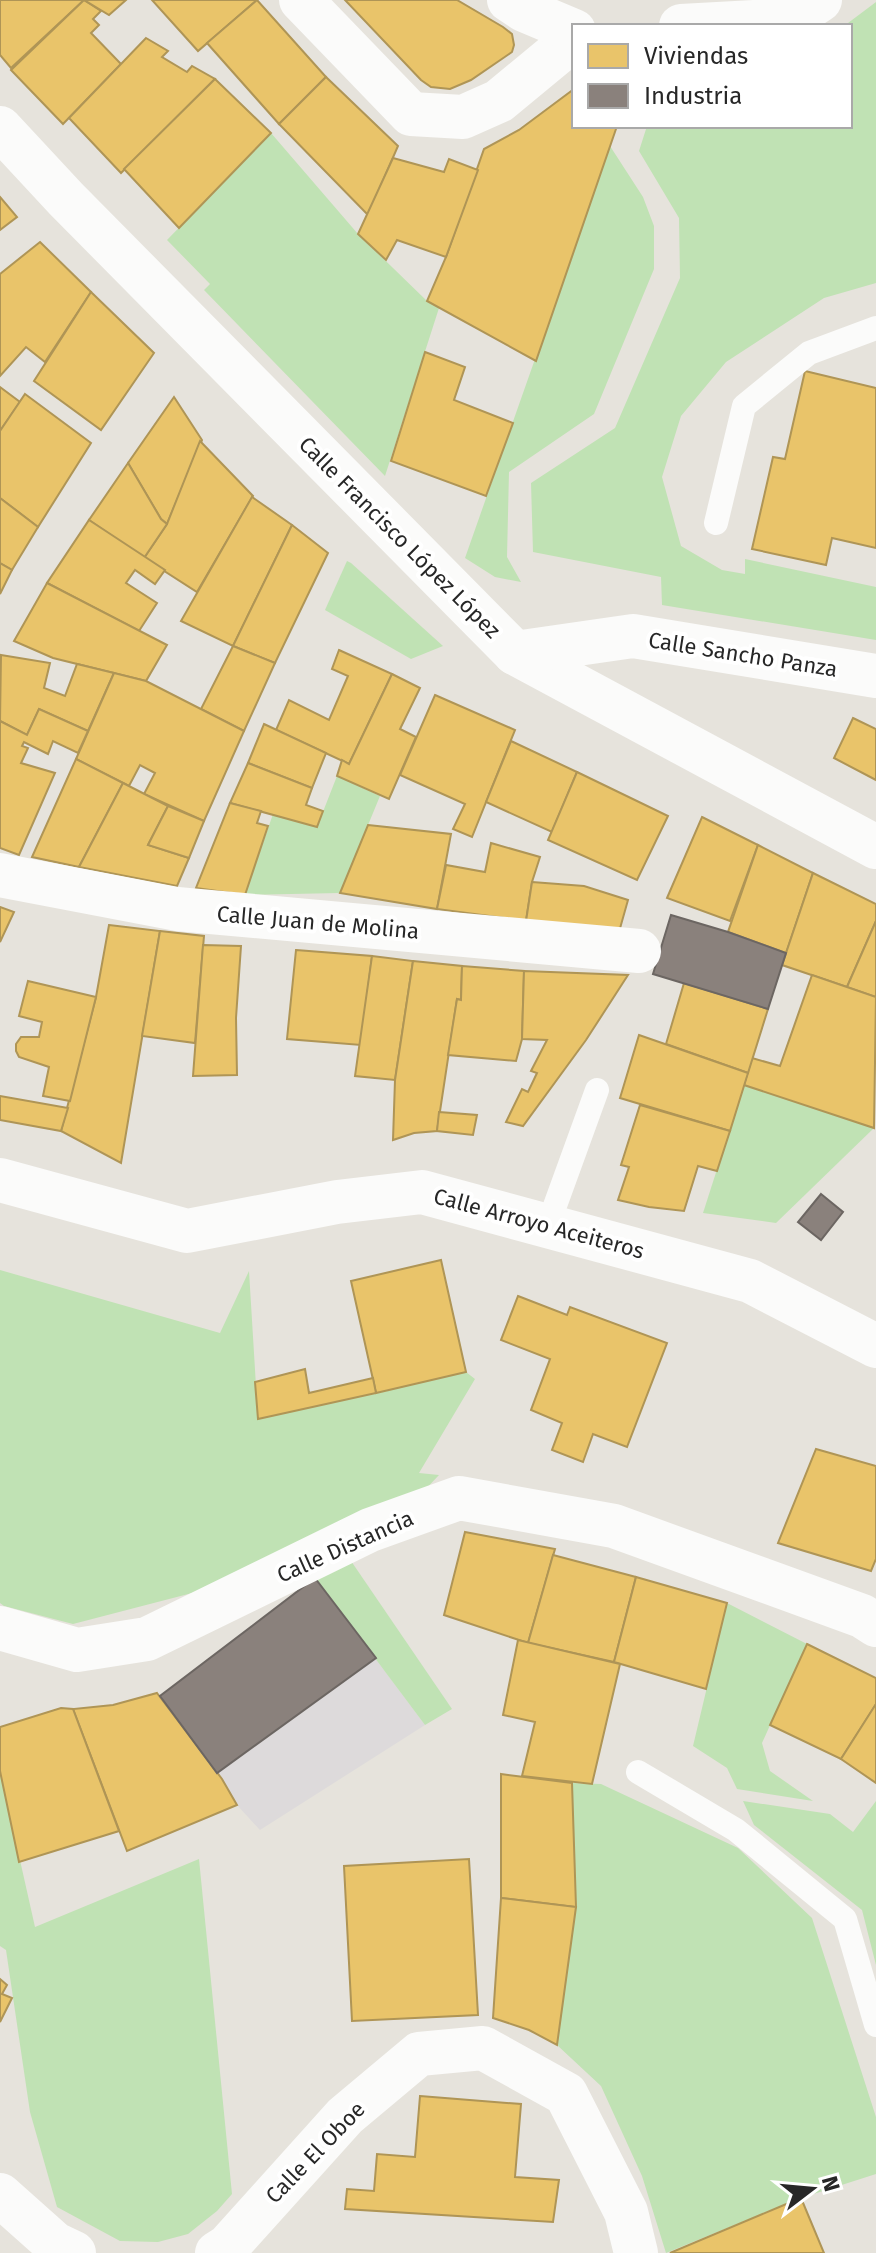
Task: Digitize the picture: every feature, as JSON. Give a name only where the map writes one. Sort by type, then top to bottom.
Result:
[{"type":"street","points":[[301,0],[411,114],[463,117],[499,101],[572,41]]},
{"type":"street","points":[[509,0],[524,10],[572,30]]},
{"type":"street","points":[[717,24],[790,20],[820,0]]},
{"type":"street","name":"Calle Francisco López López","points":[[0,128],[77,210],[515,653],[876,847]]},
{"type":"street","name":"Calle Sancho Panza","points":[[515,653],[633,636],[876,676]]},
{"type":"street","name":"Calle Juan de Molina","points":[[0,875],[177,909],[639,951]]},
{"type":"street","name":"Calle Arroyo Aceiteros","points":[[0,1180],[187,1231],[337,1202],[422,1192],[750,1281],[876,1346]]},
{"type":"street","name":"Calle Distancia","points":[[0,1628],[77,1650],[147,1639],[370,1530],[459,1498],[614,1526],[862,1616],[876,1625]]},
{"type":"street","name":"Calle El Oboe","points":[[217,2253],[228,2246],[345,2116],[419,2054],[483,2048],[566,2094],[626,2212],[636,2253]]},
{"type":"street","points":[[0,2195],[55,2244],[74,2253]]},
{"type":"lane","points":[[716,523],[744,406],[809,353],[876,328]]},
{"type":"lane","points":[[548,1225],[597,1090]]},
{"type":"lane","points":[[638,1772],[736,1830],[845,1919],[876,2025]]},
{"type":"shaded area","points":[[315,1578],[425,1725],[260,1830],[237,1805],[222,1779],[160,1696]]},
{"type":"green space","points":[[876,2],[876,283],[824,298],[726,362],[681,416],[662,477],[681,546],[722,570],[745,574],[745,559],[876,587],[876,640],[662,605],[661,577],[533,552],[531,483],[615,428],[680,278],[679,218],[639,151],[646,128],[852,128],[852,24],[847,24]]},
{"type":"green space","points":[[271,133],[358,234],[427,301],[439,308],[385,476],[204,290],[210,284],[167,240]]},
{"type":"green space","points":[[610,146],[643,197],[654,226],[654,269],[594,414],[509,472],[507,557],[521,582],[495,577],[465,558]]},
{"type":"green space","points":[[347,561],[443,646],[411,659],[325,610]]},
{"type":"green space","points":[[337,776],[380,796],[340,893],[245,895],[273,814],[317,827]]},
{"type":"green space","points":[[744,1085],[874,1128],[776,1223],[703,1213]]},
{"type":"green space","points":[[0,1270],[220,1333],[249,1271],[258,1419],[466,1372],[475,1379],[419,1473],[439,1475],[422,1493],[246,1579],[73,1624],[0,1603]]},
{"type":"green space","points":[[349,1558],[452,1709],[425,1725],[315,1578]]},
{"type":"green space","points":[[727,1603],[807,1644],[762,1743],[770,1771],[813,1801],[737,1789],[727,1768],[693,1746]]},
{"type":"green space","points":[[0,1771],[35,1927],[199,1859],[232,2194],[217,2211],[188,2234],[158,2242],[120,2241],[57,2207],[30,2112],[6,1950],[0,1946]]},
{"type":"green space","points":[[572,1783],[601,1784],[738,1848],[812,1918],[876,2117],[876,2174],[801,2198],[666,2253],[642,2176],[601,2086],[557,2045],[576,1907]]},
{"type":"green space","points":[[743,1801],[830,1814],[853,1832],[876,1801],[876,1965],[862,1910],[754,1825]]},
{"type":"building: Viviendas","points":[[0,0],[84,0],[11,68],[0,55]]},
{"type":"building: Viviendas","points":[[84,0],[101,11],[93,19],[99,25],[91,33],[121,64],[63,124],[11,70]]},
{"type":"building: Viviendas","points":[[84,0],[126,0],[109,15]]},
{"type":"building: Viviendas","points":[[152,0],[257,0],[198,51]]},
{"type":"building: Viviendas","points":[[257,0],[326,77],[279,124],[207,43]]},
{"type":"building: Viviendas","points":[[345,0],[457,0],[512,34],[512,52],[471,80],[450,89],[431,87]]},
{"type":"building: Viviendas","points":[[146,38],[168,51],[162,57],[187,72],[192,66],[215,79],[121,173],[69,118]]},
{"type":"building: Viviendas","points":[[326,77],[398,146],[368,215],[279,124]]},
{"type":"building: Viviendas","points":[[215,79],[271,133],[179,228],[124,169]]},
{"type":"building: Viviendas","points":[[572,90],[572,128],[616,128],[536,361],[427,301],[484,149],[519,130]]},
{"type":"building: Viviendas","points":[[393,158],[444,172],[449,159],[478,170],[446,257],[397,240],[386,260],[358,234]]},
{"type":"building: Viviendas","points":[[0,197],[17,217],[0,230]]},
{"type":"building: Viviendas","points":[[40,242],[91,292],[45,362],[26,347],[0,376],[0,274]]},
{"type":"building: Viviendas","points":[[91,292],[154,353],[101,430],[34,381]]},
{"type":"building: Viviendas","points":[[425,352],[465,367],[454,400],[513,423],[486,496],[391,461]]},
{"type":"building: Viviendas","points":[[805,371],[876,388],[876,548],[832,538],[826,565],[752,549],[773,457],[785,459]]},
{"type":"building: Viviendas","points":[[0,387],[20,402],[0,431]]},
{"type":"building: Viviendas","points":[[25,394],[91,443],[38,527],[0,498],[0,431]]},
{"type":"building: Viviendas","points":[[174,397],[202,440],[167,524],[128,463]]},
{"type":"building: Viviendas","points":[[200,441],[253,496],[197,592],[144,558],[167,524]]},
{"type":"building: Viviendas","points":[[128,463],[167,524],[144,558],[89,520]]},
{"type":"building: Viviendas","points":[[252,497],[292,525],[233,646],[181,621]]},
{"type":"building: Viviendas","points":[[0,498],[38,527],[12,570],[0,563]]},
{"type":"building: Viviendas","points":[[89,520],[165,570],[155,584],[135,570],[126,583],[157,603],[139,631],[47,583]]},
{"type":"building: Viviendas","points":[[292,525],[328,553],[275,663],[233,646]]},
{"type":"building: Viviendas","points":[[0,563],[12,570],[0,594]]},
{"type":"building: Viviendas","points":[[47,583],[167,645],[146,681],[53,658],[14,641]]},
{"type":"building: Viviendas","points":[[233,646],[275,663],[244,731],[201,709]]},
{"type":"building: Viviendas","points":[[339,650],[392,674],[349,764],[276,730],[289,700],[329,720],[348,676],[332,669]]},
{"type":"building: Viviendas","points":[[1,655],[50,663],[44,688],[65,696],[77,664],[114,673],[88,731],[39,709],[27,735],[0,721]]},
{"type":"building: Viviendas","points":[[114,673],[146,681],[244,731],[204,821],[144,794],[155,773],[140,765],[129,786],[76,759]]},
{"type":"building: Viviendas","points":[[392,674],[420,688],[400,729],[416,737],[389,799],[337,776],[342,760],[349,764]]},
{"type":"building: Viviendas","points":[[435,695],[515,730],[472,837],[453,829],[465,804],[400,775]]},
{"type":"building: Viviendas","points":[[39,709],[88,731],[78,753],[53,741],[48,754],[24,742],[22,746],[28,748],[21,763],[55,773],[19,855],[0,848],[0,721],[27,735]]},
{"type":"building: Viviendas","points":[[853,718],[876,729],[876,780],[834,758]]},
{"type":"building: Viviendas","points":[[264,724],[326,753],[312,788],[248,763]]},
{"type":"building: Viviendas","points":[[511,741],[577,772],[552,832],[486,802]]},
{"type":"building: Viviendas","points":[[76,759],[123,783],[79,867],[32,857]]},
{"type":"building: Viviendas","points":[[248,763],[312,788],[306,805],[323,811],[317,827],[230,803]]},
{"type":"building: Viviendas","points":[[577,772],[668,816],[637,880],[548,840]]},
{"type":"building: Viviendas","points":[[123,783],[168,806],[148,845],[189,858],[177,886],[79,867]]},
{"type":"building: Viviendas","points":[[230,803],[261,811],[257,823],[268,826],[245,895],[196,888]]},
{"type":"building: Viviendas","points":[[168,806],[204,821],[189,858],[148,845]]},
{"type":"building: Viviendas","points":[[702,817],[758,845],[730,921],[667,898]]},
{"type":"building: Viviendas","points":[[368,825],[451,834],[437,909],[340,893]]},
{"type":"building: Viviendas","points":[[491,843],[540,857],[532,882],[526,921],[437,909],[446,865],[485,872]]},
{"type":"building: Viviendas","points":[[758,845],[813,873],[786,953],[728,932]]},
{"type":"building: Viviendas","points":[[813,873],[876,904],[876,921],[847,987],[782,965]]},
{"type":"building: Viviendas","points":[[532,882],[584,886],[628,900],[619,932],[526,921]]},
{"type":"building: Viviendas","points":[[0,907],[14,912],[0,942]]},
{"type":"building: Viviendas","points":[[876,921],[876,997],[847,987]]},
{"type":"building: Viviendas","points":[[109,925],[160,931],[121,1163],[61,1131],[96,997]]},
{"type":"building: Viviendas","points":[[160,931],[204,936],[195,1043],[142,1036]]},
{"type":"building: Viviendas","points":[[203,945],[241,946],[236,1018],[237,1075],[193,1076]]},
{"type":"building: Viviendas","points":[[296,950],[372,956],[361,1045],[287,1039]]},
{"type":"building: Viviendas","points":[[372,956],[413,961],[395,1080],[355,1076]]},
{"type":"building: Viviendas","points":[[413,961],[462,966],[461,1000],[457,999],[437,1131],[414,1133],[393,1140],[395,1080]]},
{"type":"building: Viviendas","points":[[462,966],[524,971],[522,1039],[516,1061],[448,1055],[457,999],[461,1000]]},
{"type":"building: Viviendas","points":[[524,971],[628,975],[586,1040],[523,1126],[506,1122],[522,1089],[528,1092],[537,1073],[531,1071],[547,1040],[522,1039]]},
{"type":"building: Viviendas","points":[[812,975],[876,997],[874,1128],[744,1085],[752,1058],[780,1066]]},
{"type":"building: Viviendas","points":[[28,981],[96,997],[70,1101],[43,1096],[49,1067],[19,1057],[16,1051],[21,1037],[39,1037],[42,1022],[19,1016]]},
{"type":"building: Viviendas","points":[[684,983],[768,1009],[748,1073],[666,1044]]},
{"type":"building: Viviendas","points":[[639,1035],[748,1073],[730,1131],[620,1098]]},
{"type":"building: Viviendas","points":[[0,1096],[68,1108],[61,1131],[0,1120]]},
{"type":"building: Viviendas","points":[[640,1105],[730,1131],[717,1171],[698,1166],[684,1211],[618,1200],[629,1167],[621,1165]]},
{"type":"building: Viviendas","points":[[439,1112],[477,1115],[473,1135],[437,1131]]},
{"type":"building: Viviendas","points":[[441,1260],[466,1372],[376,1393],[351,1281]]},
{"type":"building: Viviendas","points":[[518,1296],[567,1315],[570,1307],[667,1343],[627,1447],[593,1434],[583,1462],[552,1450],[562,1423],[531,1410],[550,1359],[501,1340]]},
{"type":"building: Viviendas","points":[[305,1369],[309,1393],[373,1378],[376,1393],[258,1419],[255,1382]]},
{"type":"building: Viviendas","points":[[816,1449],[876,1466],[876,1559],[871,1571],[778,1543]]},
{"type":"building: Viviendas","points":[[465,1532],[555,1549],[528,1643],[444,1615]]},
{"type":"building: Viviendas","points":[[553,1555],[636,1577],[614,1662],[528,1643]]},
{"type":"building: Viviendas","points":[[636,1577],[727,1603],[706,1689],[614,1662]]},
{"type":"building: Viviendas","points":[[518,1640],[620,1664],[592,1784],[522,1776],[535,1722],[503,1715]]},
{"type":"building: Viviendas","points":[[807,1644],[876,1678],[876,1704],[841,1759],[770,1725]]},
{"type":"building: Viviendas","points":[[157,1693],[222,1779],[237,1805],[127,1851],[73,1709],[113,1705]]},
{"type":"building: Viviendas","points":[[876,1704],[876,1783],[841,1759]]},
{"type":"building: Viviendas","points":[[61,1708],[73,1709],[119,1831],[19,1862],[0,1771],[0,1727]]},
{"type":"building: Viviendas","points":[[501,1774],[572,1783],[576,1907],[501,1898]]},
{"type":"building: Viviendas","points":[[469,1859],[478,2015],[352,2021],[344,1866]]},
{"type":"building: Viviendas","points":[[501,1898],[576,1907],[557,2045],[529,2030],[493,2018]]},
{"type":"building: Viviendas","points":[[0,1979],[7,1985],[2,1994],[12,1998],[0,2022]]},
{"type":"building: Viviendas","points":[[420,2096],[521,2104],[515,2177],[559,2180],[553,2222],[345,2209],[347,2189],[374,2191],[377,2154],[415,2157]]},
{"type":"building: Viviendas","points":[[801,2198],[824,2253],[670,2253],[784,2205]]},
{"type":"building: Industria","points":[[671,915],[786,953],[768,1009],[653,974]]},
{"type":"building: Industria","points":[[821,1194],[843,1212],[821,1240],[798,1222]]},
{"type":"building: Industria","points":[[315,1578],[376,1658],[217,1773],[160,1696]]}]
